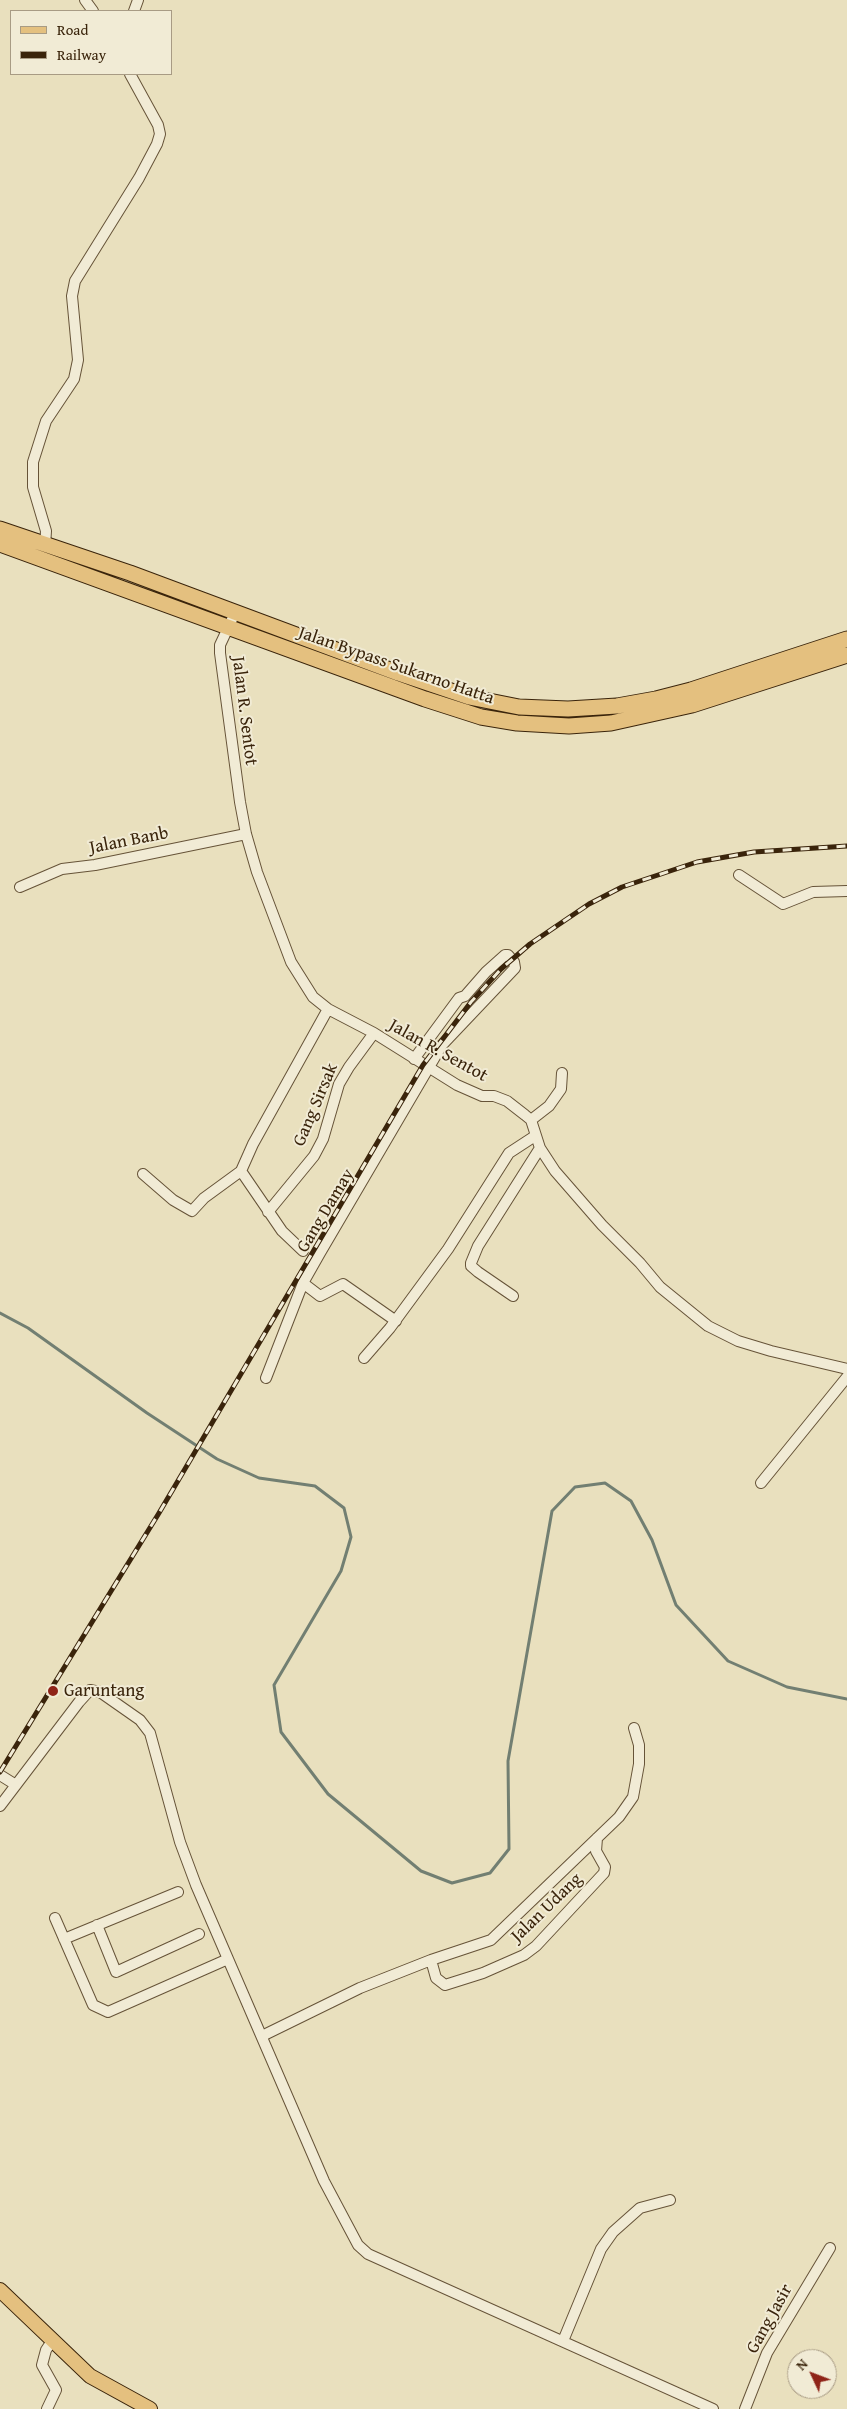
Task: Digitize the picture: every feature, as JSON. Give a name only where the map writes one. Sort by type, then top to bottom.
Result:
[{"type":"highway","name":"Jalan Bypass Sukarno Hatta","points":[[0,529],[469,696],[519,707],[568,709],[617,706],[656,699],[691,690],[847,639]]},
{"type":"highway","name":"Jalan Bypass Sukarno Hatta","points":[[0,544],[227,628],[481,717],[545,725],[569,726],[611,723],[692,706],[847,655]]},
{"type":"main road","points":[[0,2290],[90,2376],[150,2409]]},
{"type":"street","points":[[44,546],[46,531],[33,486],[33,462],[46,421],[74,379],[78,360],[72,296],[75,281],[139,178],[157,144],[160,134],[158,125],[131,75]]},
{"type":"street","name":"Jalan R. Sentot","points":[[235,613],[220,645],[220,653],[240,802],[246,834],[257,872],[291,962],[313,997],[328,1009],[374,1033],[429,1068],[482,1096],[494,1096],[507,1101],[531,1120]]},
{"type":"street","name":"Jalan Banb","points":[[20,888],[62,869],[95,865],[246,834]]},
{"type":"street","points":[[739,874],[782,904],[813,892],[847,891]]},
{"type":"street","name":"Gang Damay","points":[[266,1378],[302,1283],[442,1046],[515,968],[514,962],[508,955],[505,955],[465,996],[459,998],[414,1059]]},
{"type":"street","points":[[143,1174],[173,1200],[192,1211],[204,1198],[241,1171],[253,1144],[328,1009]]},
{"type":"street","name":"Gang Sirsak","points":[[268,1212],[314,1156],[323,1139],[339,1084],[348,1066],[374,1033]]},
{"type":"street","points":[[562,1073],[563,1080],[557,1094],[549,1106],[531,1120],[534,1136],[555,1170],[596,1218],[640,1263],[660,1287],[708,1326],[738,1341],[847,1369]]},
{"type":"street","points":[[364,1358],[396,1321],[448,1249],[509,1153],[534,1136]]},
{"type":"street","points":[[513,1296],[478,1272],[471,1263],[478,1246],[540,1148]]},
{"type":"street","points":[[241,1171],[282,1231],[303,1251]]},
{"type":"street","points":[[302,1283],[320,1296],[343,1284],[396,1321]]},
{"type":"street","points":[[761,1483],[841,1388],[847,1377]]},
{"type":"street","points":[[0,1806],[90,1690],[100,1692],[140,1720],[150,1733],[180,1842],[228,1959],[324,2181],[358,2245],[368,2254],[713,2409]]},
{"type":"street","name":"Jalan Udang","points":[[262,2036],[360,1988],[431,1960],[491,1940],[618,1817],[632,1797],[639,1764],[640,1744],[634,1728]]},
{"type":"street","points":[[0,1775],[16,1785]]},
{"type":"street","name":"Jalan Udang","points":[[431,1960],[436,1978],[445,1984],[484,1973],[524,1955],[536,1946],[604,1873],[605,1867],[596,1851],[597,1838]]},
{"type":"street","points":[[64,1939],[178,1892]]},
{"type":"street","points":[[55,1918],[93,2006],[108,2012],[228,1959]]},
{"type":"street","points":[[97,1925],[116,1972],[199,1934]]},
{"type":"street","points":[[563,2341],[601,2249],[613,2232],[640,2208],[670,2200]]},
{"type":"street","name":"Gang Jasir","points":[[745,2409],[767,2354],[830,2248]]},
{"type":"street","points":[[47,2409],[56,2390],[42,2365],[46,2350],[52,2341]]},
{"type":"waterway","points":[[0,1313],[28,1328],[147,1413],[217,1459],[259,1478],[315,1486],[344,1508],[351,1537],[341,1571],[274,1685],[281,1732],[328,1794],[421,1871],[452,1883],[490,1873],[509,1849],[508,1761],[552,1511],[575,1487],[605,1483],[631,1501],[652,1540],[676,1605],[728,1661],[787,1687],[847,1699]]},
{"type":"railway","points":[[0,1772],[159,1513],[423,1065],[471,1002],[501,969],[530,944],[589,904],[622,887],[697,862],[754,852],[847,846]]},
{"type":"place","name":"Garuntang","points":[[53,1691]]}]
